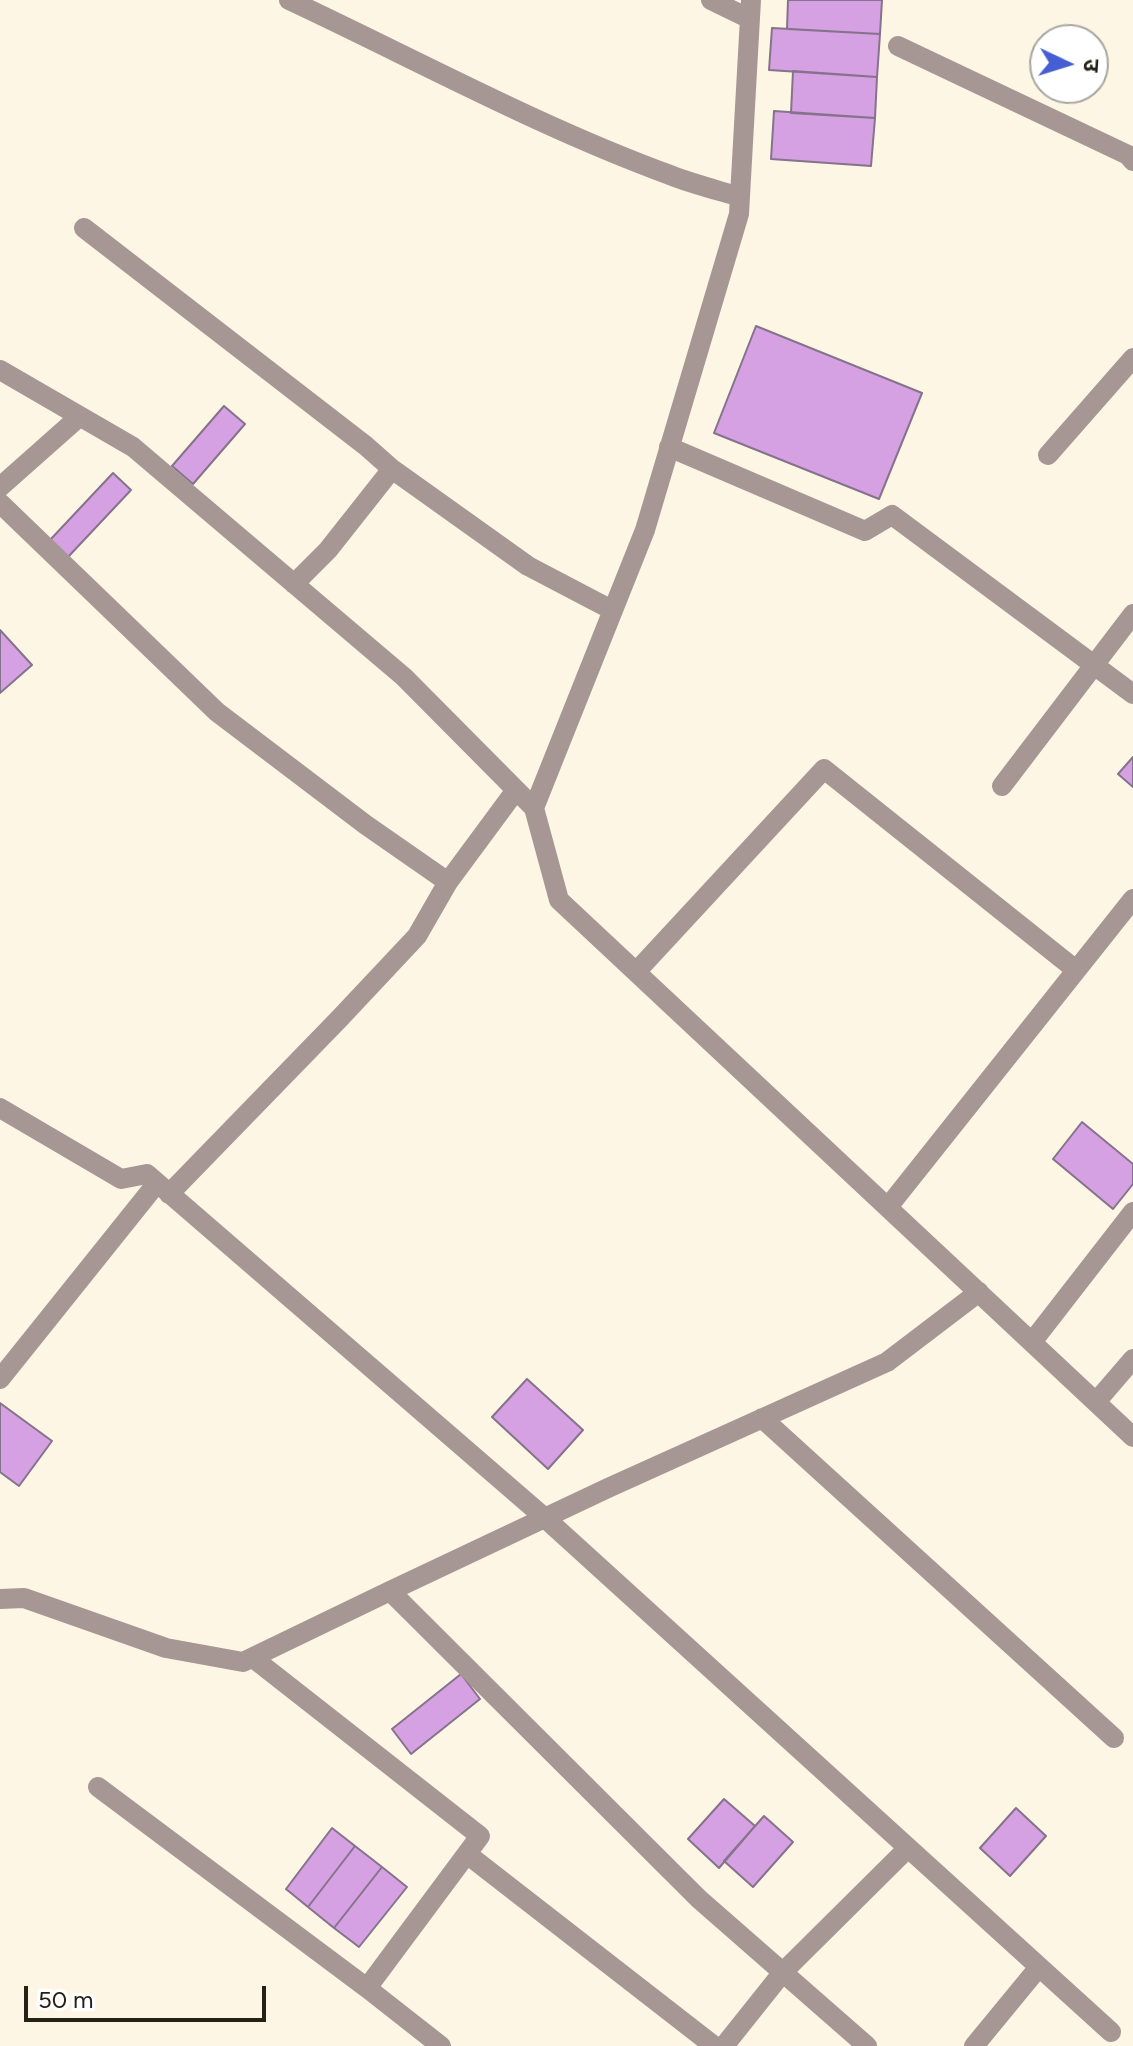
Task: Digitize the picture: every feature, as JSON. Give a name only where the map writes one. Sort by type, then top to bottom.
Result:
[{"type":"street","points":[[289,0],[462,85],[603,149],[672,176],[740,197]]},
{"type":"street","points":[[534,808],[645,530],[739,214],[750,9],[711,0]]},
{"type":"street","points":[[898,46],[1128,155],[1133,161]]},
{"type":"street","points":[[84,228],[392,469],[528,566],[612,610]]},
{"type":"street","points":[[1048,455],[1133,358]]},
{"type":"street","points":[[0,370],[133,447],[404,677],[534,808],[559,900],[1133,1437]]},
{"type":"street","points":[[0,487],[79,417]]},
{"type":"street","points":[[669,447],[865,531],[892,515],[1133,694]]},
{"type":"street","points":[[294,584],[328,550],[392,469]]},
{"type":"street","points":[[0,503],[217,712],[366,825],[448,882]]},
{"type":"street","points":[[1002,786],[1133,614]]},
{"type":"street","points":[[636,972],[824,769],[1076,970]]},
{"type":"street","points":[[0,1379],[163,1188],[340,1018],[417,936],[448,882],[516,790]]},
{"type":"street","points":[[888,1207],[1133,899]]},
{"type":"street","points":[[0,1108],[121,1179],[147,1174],[545,1518],[1111,2032]]},
{"type":"street","points":[[1032,1342],[1133,1212]]},
{"type":"street","points":[[0,1599],[24,1598],[166,1648],[243,1662],[545,1518],[887,1362],[979,1292]]},
{"type":"street","points":[[1096,1402],[1133,1359]]},
{"type":"street","points":[[762,1418],[1114,1738]]},
{"type":"street","points":[[390,1591],[699,1899],[867,2046]]},
{"type":"street","points":[[253,1658],[480,1836],[367,1988]]},
{"type":"street","points":[[98,1787],[367,1988],[418,2039],[441,2046]]},
{"type":"street","points":[[724,2046],[783,1972],[908,1848]]},
{"type":"street","points":[[467,1854],[714,2046]]},
{"type":"street","points":[[974,2046],[1039,1967]]},
{"type":"building","points":[[788,0],[882,0],[880,34],[787,29]]},
{"type":"building","points":[[772,28],[880,34],[877,77],[769,70]]},
{"type":"building","points":[[793,71],[877,77],[875,118],[791,113]]},
{"type":"building","points":[[774,111],[875,118],[871,166],[771,159]]},
{"type":"building","points":[[756,326],[922,393],[879,499],[714,433]]},
{"type":"building","points":[[224,406],[245,424],[193,484],[172,466]]},
{"type":"building","points":[[113,473],[131,490],[68,557],[50,540]]},
{"type":"building","points":[[0,630],[32,665],[0,693]]},
{"type":"building","points":[[1133,757],[1133,787],[1118,774]]},
{"type":"building","points":[[1082,1122],[1133,1164],[1133,1184],[1113,1209],[1053,1159]]},
{"type":"building","points":[[527,1379],[583,1430],[548,1469],[492,1417]]},
{"type":"building","points":[[0,1403],[52,1441],[19,1486],[0,1472]]},
{"type":"building","points":[[461,1674],[480,1699],[411,1754],[392,1729]]},
{"type":"building","points":[[724,1799],[755,1826],[719,1868],[688,1839]]},
{"type":"building","points":[[1016,1808],[1046,1836],[1010,1876],[980,1848]]},
{"type":"building","points":[[764,1816],[793,1842],[753,1887],[724,1861]]},
{"type":"building","points":[[332,1828],[355,1846],[308,1907],[286,1889]]},
{"type":"building","points":[[355,1846],[382,1867],[334,1928],[308,1907]]},
{"type":"building","points":[[382,1867],[407,1887],[359,1947],[334,1928]]}]
